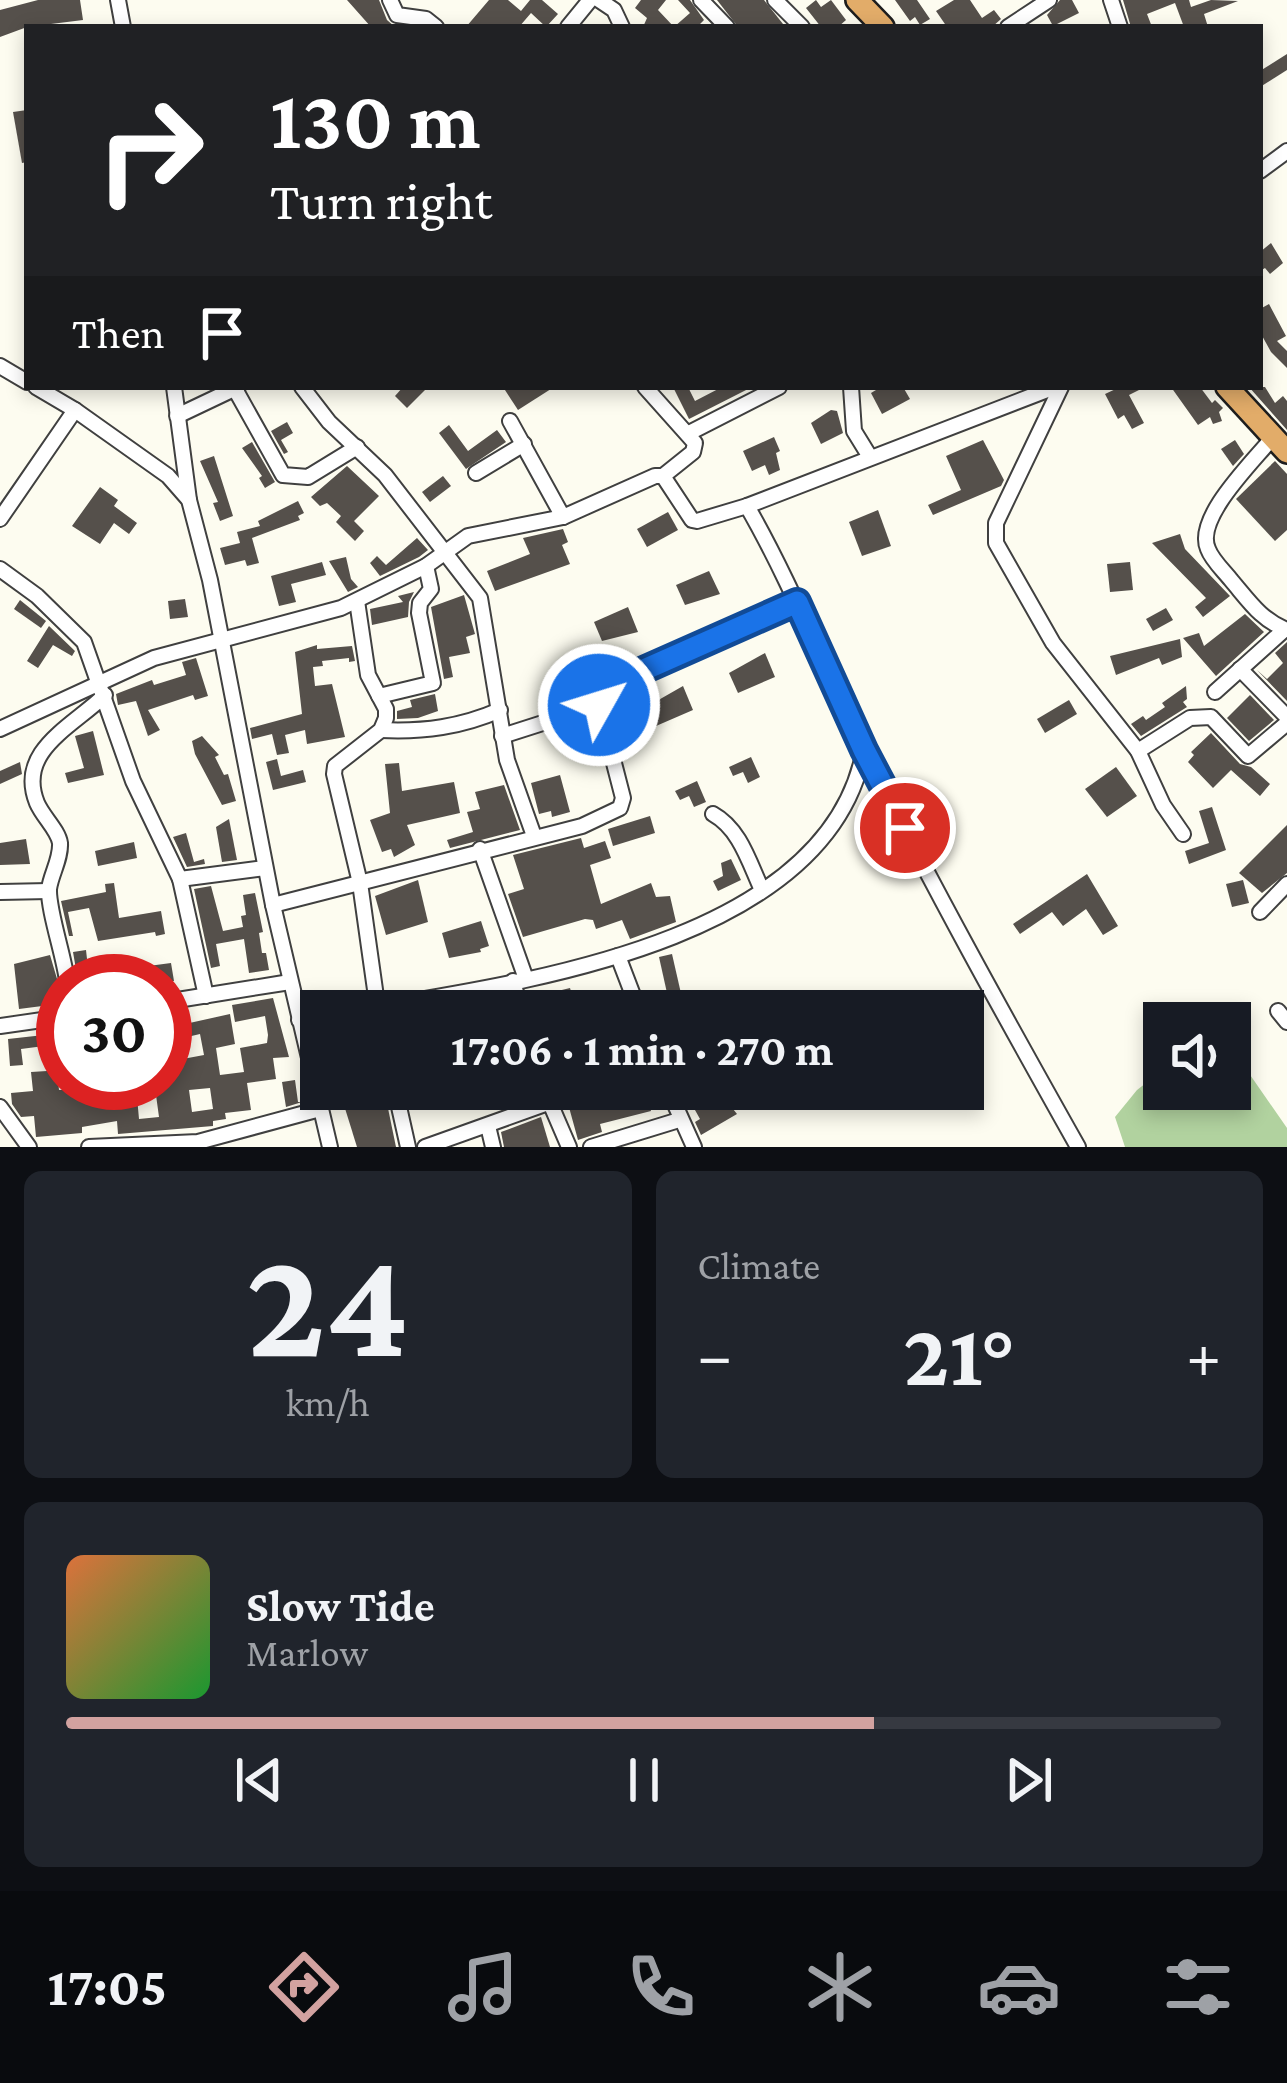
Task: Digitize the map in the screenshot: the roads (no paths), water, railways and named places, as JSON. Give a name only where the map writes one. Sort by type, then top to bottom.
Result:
[{"type":"highway","points":[[857,0],[880,24]]},
{"type":"highway","points":[[1230,390],[1280,444]]},
{"type":"street","points":[[391,0],[397,15],[409,22],[429,0]]},
{"type":"street","points":[[570,24],[590,0]]},
{"type":"street","points":[[599,0],[614,10],[621,24]]},
{"type":"street","points":[[701,0],[724,24]]},
{"type":"street","points":[[775,0],[799,24]]},
{"type":"street","points":[[1013,24],[1048,0]]},
{"type":"street","points":[[41,390],[168,476],[189,500]]},
{"type":"street","points":[[174,390],[189,500],[300,1024]]},
{"type":"street","points":[[177,416],[233,390]]},
{"type":"street","points":[[238,390],[283,476],[308,477],[357,447]]},
{"type":"street","points":[[304,390],[329,422],[385,476],[470,583],[483,608],[502,736],[534,836]]},
{"type":"street","points":[[0,729],[103,689],[154,658],[220,637],[291,624],[357,601],[426,566],[469,536],[563,517],[641,481],[663,476],[693,452],[695,443],[648,390]]},
{"type":"street","points":[[689,433],[773,390]]},
{"type":"street","points":[[851,390],[854,431],[870,457]]},
{"type":"street","points":[[663,476],[692,520],[747,506],[1051,390]]},
{"type":"street","points":[[1057,390],[996,523],[996,544],[1053,643],[1138,751],[1163,805],[1184,834]]},
{"type":"street","points":[[0,519],[75,410]]},
{"type":"street","points":[[510,421],[563,517]]},
{"type":"street","points":[[476,473],[524,444]]},
{"type":"street","points":[[1215,692],[1286,630],[1262,618],[1216,562],[1206,547],[1205,533],[1212,513],[1280,444]]},
{"type":"street","points":[[747,506],[864,750],[970,955],[1078,1147]]},
{"type":"street","points":[[379,696],[434,683],[418,613],[420,603],[429,597],[426,566]]},
{"type":"street","points":[[0,569],[37,596],[84,642],[133,781],[180,879],[206,995]]},
{"type":"street","points":[[357,601],[368,675],[386,709],[381,730],[335,766],[334,783],[360,884],[375,990]]},
{"type":"street","points":[[273,905],[582,826],[620,808],[623,798],[599,705],[603,688],[797,602]]},
{"type":"street","points":[[1138,751],[1190,718],[1211,717],[1248,756],[1287,720],[1240,669]]},
{"type":"street","points":[[62,954],[49,891],[59,837],[35,799],[29,778],[34,760],[103,689]]},
{"type":"street","points":[[502,736],[599,705]]},
{"type":"street","points":[[381,730],[467,724],[500,710]]},
{"type":"street","points":[[470,990],[673,939],[762,890],[810,852],[836,823],[858,783],[864,750]]},
{"type":"street","points":[[712,814],[725,821],[737,837],[762,890]]},
{"type":"street","points":[[480,849],[520,990]]},
{"type":"street","points":[[180,879],[265,868]]},
{"type":"street","points":[[1260,912],[1287,884]]},
{"type":"street","points":[[0,892],[49,891]]},
{"type":"street","points":[[618,956],[631,990]]},
{"type":"street","points":[[192,997],[290,982]]},
{"type":"street","points":[[0,1026],[36,1021]]},
{"type":"street","points":[[0,1107],[29,1147]]},
{"type":"street","points":[[89,1147],[198,1142],[316,1110]]},
{"type":"street","points":[[320,1110],[330,1147]]},
{"type":"street","points":[[400,1110],[408,1147]]},
{"type":"street","points":[[425,1147],[519,1110]]},
{"type":"street","points":[[552,1110],[569,1147]]},
{"type":"street","points":[[675,1110],[694,1147]]},
{"type":"street","points":[[591,1147],[609,1146],[679,1120]]},
{"type":"street","points":[[488,1126],[493,1147]]}]
